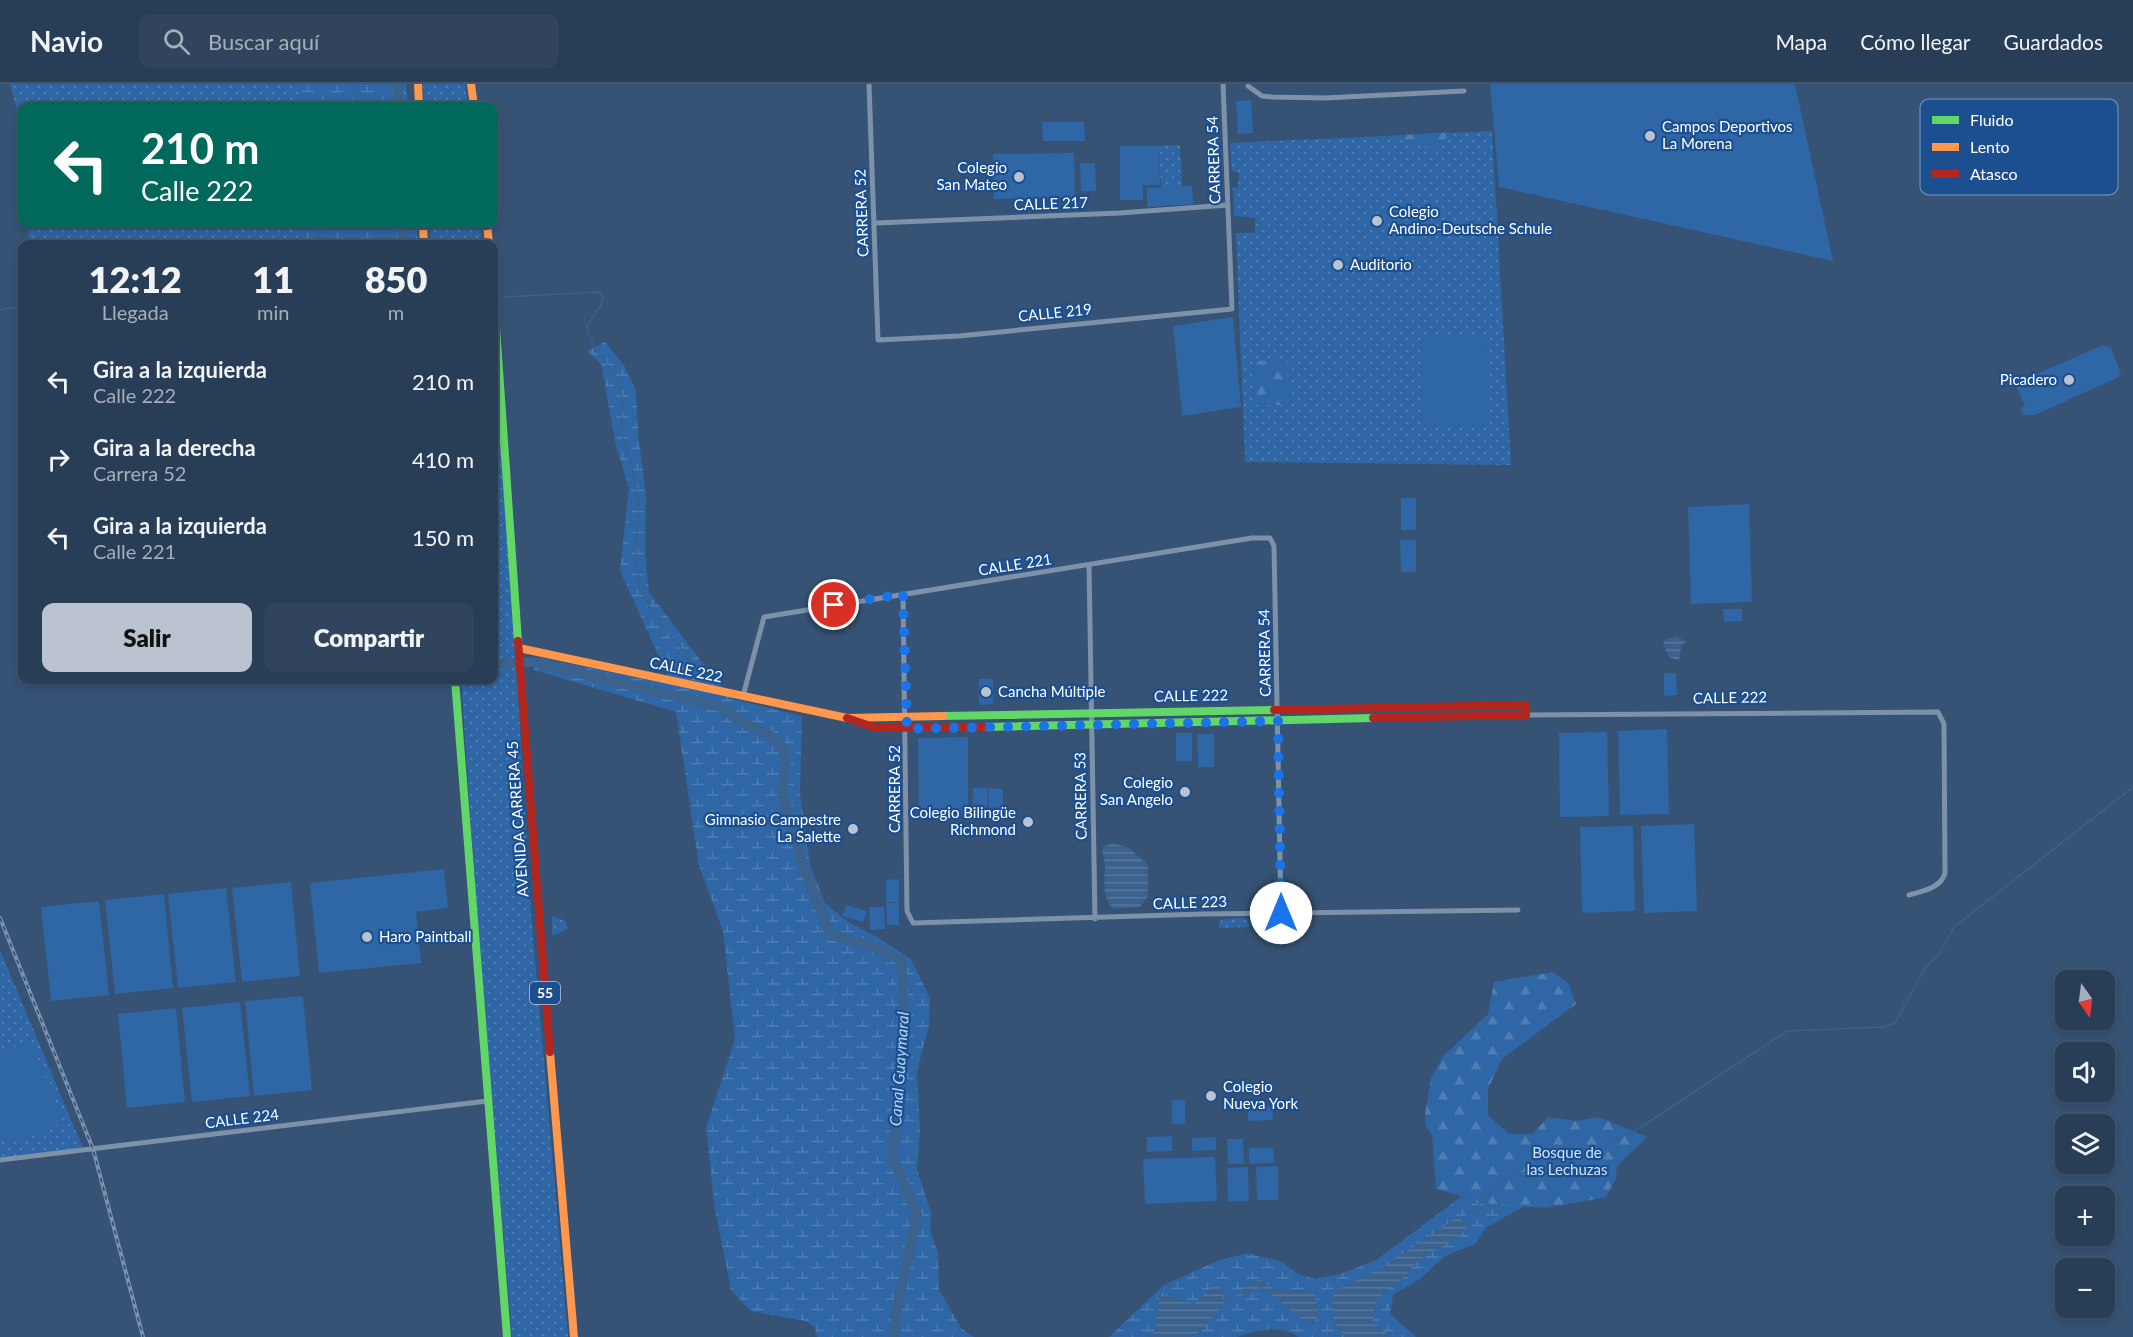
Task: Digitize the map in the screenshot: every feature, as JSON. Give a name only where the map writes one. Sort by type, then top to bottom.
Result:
[{"type":"main road","points":[[418,84],[419,102]]},
{"type":"main road","points":[[471,84],[473,102]]},
{"type":"main road","name":"AVENIDA CARRERA 45","points":[[498,355],[535,878],[574,1337]]},
{"type":"main road","name":"CALLE 222","points":[[519,648],[847,718],[1091,711],[1526,705],[1526,715],[907,729],[863,727],[847,718]]},
{"type":"main road","points":[[455,684],[507,1337]]},
{"type":"street","name":"CARRERA 52","points":[[869,84],[878,340]]},
{"type":"street","name":"CARRERA 54","points":[[1223,84],[1233,308]]},
{"type":"street","points":[[1248,86],[1262,96],[1272,98],[1325,98],[1464,91]]},
{"type":"street","name":"CALLE 217","points":[[875,223],[1228,206]]},
{"type":"street","name":"CALLE 219","points":[[878,340],[982,333],[1233,308]]},
{"type":"street","name":"CALLE 221","points":[[743,696],[764,617],[1252,538],[1270,538]]},
{"type":"street","name":"CARRERA 54","points":[[1270,538],[1274,546],[1281,913]]},
{"type":"street","name":"CARRERA 53","points":[[1089,565],[1095,919]]},
{"type":"street","name":"CARRERA 52","points":[[903,594],[907,729],[907,912]]},
{"type":"street","name":"CALLE 222","points":[[1526,715],[1934,710],[1938,712],[1944,724],[1945,873],[1941,882],[1935,886],[1910,895]]},
{"type":"street","name":"CALLE 223","points":[[907,912],[913,923],[918,924],[1281,913],[1518,910]]},
{"type":"street","name":"CALLE 224","points":[[0,1160],[487,1101]]},
{"type":"green space","points":[[10,84],[406,84],[408,102],[18,102],[18,115]]},
{"type":"green space","points":[[296,84],[403,84],[405,102],[303,102]]},
{"type":"green space","points":[[423,84],[465,84],[467,102],[424,102]]},
{"type":"green space","name":"Campos Deportivos La Morena","points":[[1490,84],[1795,84],[1833,261],[1499,187]]},
{"type":"green space","points":[[1251,100],[1253,133],[1238,134],[1236,101]]},
{"type":"green space","points":[[1042,122],[1084,122],[1085,141],[1043,141]]},
{"type":"green space","points":[[1492,131],[1511,465],[1245,462],[1236,233],[1255,233],[1255,218],[1234,216],[1233,188],[1238,188],[1239,173],[1232,171],[1230,143]]},
{"type":"green space","points":[[1451,132],[1435,150],[1385,136]]},
{"type":"green space","points":[[1180,145],[1182,187],[1161,188],[1159,146]]},
{"type":"green space","points":[[1120,146],[1159,146],[1160,185],[1143,185],[1143,200],[1120,200]]},
{"type":"green space","points":[[1074,153],[1075,197],[994,199],[993,154]]},
{"type":"green space","points":[[1080,163],[1095,163],[1096,191],[1081,191]]},
{"type":"green space","points":[[1192,186],[1193,204],[1147,207],[1147,188]]},
{"type":"green space","points":[[28,228],[416,228],[418,240],[29,240]]},
{"type":"green space","points":[[300,228],[413,228],[413,240],[302,240]]},
{"type":"green space","points":[[430,228],[480,228],[482,240],[431,240]]},
{"type":"green space","points":[[1233,317],[1241,407],[1182,416],[1173,326]]},
{"type":"green space","points":[[1486,337],[1488,425],[1423,427],[1420,339]]},
{"type":"green space","points":[[605,342],[624,365],[636,391],[638,433],[646,494],[645,555],[649,592],[710,673],[733,699],[802,716],[800,793],[810,865],[825,903],[847,921],[911,959],[930,998],[929,1026],[917,1071],[920,1131],[917,1169],[931,1213],[930,1229],[938,1253],[939,1289],[961,1328],[974,1337],[817,1337],[815,1328],[806,1321],[750,1311],[731,1290],[715,1210],[706,1128],[735,1039],[723,931],[699,866],[676,712],[534,670],[535,657],[672,685],[620,571],[629,488],[616,446],[601,364],[587,351]]},
{"type":"green space","name":"Picadero","points":[[2103,345],[2111,348],[2121,373],[2119,377],[2035,415],[2024,415],[2020,408],[2025,405],[2016,387],[2018,382]]},
{"type":"green space","points":[[1287,360],[1289,405],[1254,405],[1252,361]]},
{"type":"green space","points":[[498,414],[514,628],[531,913],[568,1337],[512,1337],[477,914],[461,684],[498,684]]},
{"type":"green space","points":[[1401,498],[1416,498],[1416,530],[1401,530]]},
{"type":"green space","points":[[1749,504],[1752,602],[1691,604],[1688,507]]},
{"type":"green space","points":[[1400,540],[1416,540],[1416,572],[1401,572]]},
{"type":"green space","points":[[1723,609],[1742,609],[1742,621],[1724,622]]},
{"type":"green space","points":[[1664,673],[1676,673],[1677,695],[1664,696]]},
{"type":"green space","name":"Cancha Múltiple","points":[[979,679],[993,679],[993,704],[979,705]]},
{"type":"green space","points":[[1667,729],[1669,814],[1620,815],[1618,731]]},
{"type":"green space","points":[[1607,732],[1609,816],[1560,817],[1559,733]]},
{"type":"green space","points":[[1176,733],[1192,733],[1192,761],[1176,761]]},
{"type":"green space","points":[[1197,734],[1214,734],[1214,767],[1198,767]]},
{"type":"green space","points":[[968,737],[968,816],[919,817],[918,738]]},
{"type":"green space","points":[[973,788],[988,788],[987,816],[972,816]]},
{"type":"green space","points":[[989,788],[1003,789],[1003,817],[988,817]]},
{"type":"green space","points":[[1694,824],[1697,911],[1644,913],[1641,826]]},
{"type":"green space","points":[[1633,826],[1635,911],[1582,913],[1580,827]]},
{"type":"green space","name":"Haro Paintball","points":[[444,869],[448,908],[416,912],[421,963],[319,973],[310,883]]},
{"type":"green space","points":[[899,879],[899,902],[886,902],[886,880]]},
{"type":"green space","points":[[291,882],[300,976],[242,982],[232,888]]},
{"type":"green space","points":[[226,888],[236,982],[178,988],[168,894]]},
{"type":"green space","points":[[164,894],[173,988],[115,994],[105,900]]},
{"type":"green space","points":[[99,901],[109,995],[51,1001],[41,907]]},
{"type":"green space","points":[[886,903],[899,903],[899,925],[887,925]]},
{"type":"green space","points":[[846,905],[867,911],[863,922],[842,916]]},
{"type":"green space","points":[[869,907],[884,907],[885,929],[870,930]]},
{"type":"green space","points":[[552,916],[566,921],[567,929],[552,936]]},
{"type":"green space","points":[[1243,918],[1248,921],[1249,927],[1219,928],[1219,922],[1223,919]]},
{"type":"green space","points":[[0,950],[83,1148],[0,1158]]},
{"type":"green space","name":"Bosque de las Lechuzas","points":[[1553,972],[1568,983],[1576,1004],[1502,1059],[1488,1089],[1488,1115],[1509,1134],[1533,1134],[1548,1117],[1577,1121],[1599,1117],[1647,1137],[1617,1166],[1616,1179],[1606,1197],[1546,1208],[1491,1204],[1436,1189],[1432,1135],[1426,1126],[1425,1114],[1431,1078],[1443,1056],[1488,1014],[1494,982]]},
{"type":"green space","points":[[303,996],[312,1090],[254,1096],[245,1001]]},
{"type":"green space","points":[[240,1002],[250,1096],[192,1102],[182,1008]]},
{"type":"green space","points":[[176,1008],[185,1102],[127,1108],[118,1014]]},
{"type":"green space","points":[[31,1041],[63,1123],[6,1145],[0,1131],[0,1053]]},
{"type":"green space","points":[[1172,1100],[1185,1100],[1185,1124],[1172,1124]]},
{"type":"green space","points":[[1272,1107],[1273,1120],[1248,1121],[1248,1108]]},
{"type":"green space","points":[[1172,1136],[1172,1151],[1147,1152],[1147,1137]]},
{"type":"green space","points":[[1216,1137],[1216,1150],[1192,1151],[1192,1138]]},
{"type":"green space","points":[[1227,1139],[1243,1139],[1244,1164],[1228,1164]]},
{"type":"green space","points":[[1249,1148],[1273,1148],[1274,1163],[1249,1164]]},
{"type":"green space","points":[[1215,1157],[1217,1201],[1145,1204],[1143,1159]]},
{"type":"green space","points":[[1278,1166],[1278,1200],[1257,1200],[1256,1167]]},
{"type":"green space","points":[[1248,1167],[1249,1201],[1228,1201],[1227,1168]]},
{"type":"green space","points":[[1462,1196],[1491,1204],[1524,1206],[1486,1228],[1475,1244],[1445,1256],[1420,1279],[1393,1295],[1390,1314],[1416,1337],[1299,1337],[1276,1329],[1261,1330],[1237,1337],[1109,1337],[1164,1285],[1217,1261],[1247,1253],[1283,1262],[1296,1273],[1315,1279],[1343,1273],[1376,1260]]},
{"type":"shaded area","points":[[1675,636],[1686,641],[1681,647],[1679,661],[1669,657],[1663,645],[1665,640]]},
{"type":"shaded area","points":[[1113,843],[1129,848],[1148,865],[1148,896],[1140,907],[1114,909],[1107,900],[1102,847]]},
{"type":"shaded area","points":[[1457,1217],[1470,1224],[1453,1239],[1414,1265],[1378,1300],[1373,1323],[1392,1337],[1346,1337],[1341,1333],[1333,1316],[1335,1291],[1380,1269]]},
{"type":"shaded area","points":[[1261,1279],[1273,1289],[1315,1294],[1318,1313],[1315,1323],[1295,1314],[1262,1288],[1225,1302],[1203,1329],[1192,1337],[1149,1337],[1156,1329],[1159,1298],[1166,1295],[1194,1304],[1214,1285],[1225,1291],[1222,1299],[1241,1294],[1246,1285]]},
{"type":"waterway","points":[[350,102],[358,84]]},
{"type":"waterway","points":[[397,84],[399,102]]},
{"type":"waterway","points":[[456,90],[457,102]]},
{"type":"waterway","points":[[319,240],[320,228]]},
{"type":"waterway","points":[[402,228],[403,240]]},
{"type":"waterway","points":[[467,228],[468,240]]},
{"type":"waterway","points":[[504,297],[599,292],[603,297],[601,305],[587,326],[593,344],[614,375],[621,393],[622,433],[634,474],[638,500],[636,553],[639,582],[650,609],[658,621],[677,645],[708,677]]},
{"type":"waterway","points":[[0,310],[18,307]]},
{"type":"waterway","name":"Canal Guaymaral","points":[[498,664],[533,662],[721,707],[739,721],[770,735],[783,748],[786,763],[782,793],[805,871],[831,935],[871,946],[901,960],[905,1030],[892,1157],[917,1215],[897,1308],[894,1337]]},
{"type":"waterway","points":[[1462,1220],[1507,1178],[1589,1154],[1644,1125],[1787,1031],[1883,1027],[1895,1023],[1926,966],[1938,956],[1954,927],[2133,787]]},
{"type":"waterway","points":[[1260,1287],[1269,1292]]},
{"type":"waterway","points":[[1316,1304],[1332,1303]]},
{"type":"railway","points":[[0,918],[93,1149],[143,1337]]},
{"type":"traffic: fast","points":[[498,356],[518,641]]},
{"type":"traffic: fast","points":[[455,684],[507,1337]]},
{"type":"traffic: fast","points":[[943,716],[1274,710]]},
{"type":"traffic: fast","points":[[984,727],[1373,718]]},
{"type":"traffic: slow","points":[[418,84],[419,102]]},
{"type":"traffic: slow","points":[[471,84],[473,102]]},
{"type":"traffic: slow","points":[[423,228],[424,240]]},
{"type":"traffic: slow","points":[[487,228],[489,240]]},
{"type":"traffic: slow","points":[[519,648],[847,718],[943,716]]},
{"type":"traffic: slow","points":[[550,1052],[574,1337]]},
{"type":"traffic: jam","points":[[518,641],[550,1052]]},
{"type":"traffic: jam","points":[[1274,710],[1526,705],[1526,715],[1373,718]]},
{"type":"traffic: jam","points":[[847,718],[876,728],[984,727]]},
{"type":"place","name":"Campos Deportivos La Morena","points":[[1650,136]]},
{"type":"place","name":"Colegio San Mateo","points":[[1019,177]]},
{"type":"place","name":"Colegio Andino-Deutsche Schule","points":[[1377,221]]},
{"type":"place","name":"Auditorio","points":[[1338,265]]},
{"type":"place","name":"Picadero","points":[[2069,380]]},
{"type":"place","name":"Cancha Múltiple","points":[[986,692]]},
{"type":"place","name":"Colegio San Angelo","points":[[1185,792]]},
{"type":"place","name":"Colegio Bilingüe Richmond","points":[[1028,822]]},
{"type":"place","name":"Gimnasio Campestre La Salette","points":[[853,829]]},
{"type":"place","name":"Haro Paintball","points":[[367,937]]},
{"type":"place","name":"Colegio Nueva York","points":[[1211,1096]]},
{"type":"route","points":[[834,605],[903,594],[907,729],[1278,721],[1281,913]]}]
